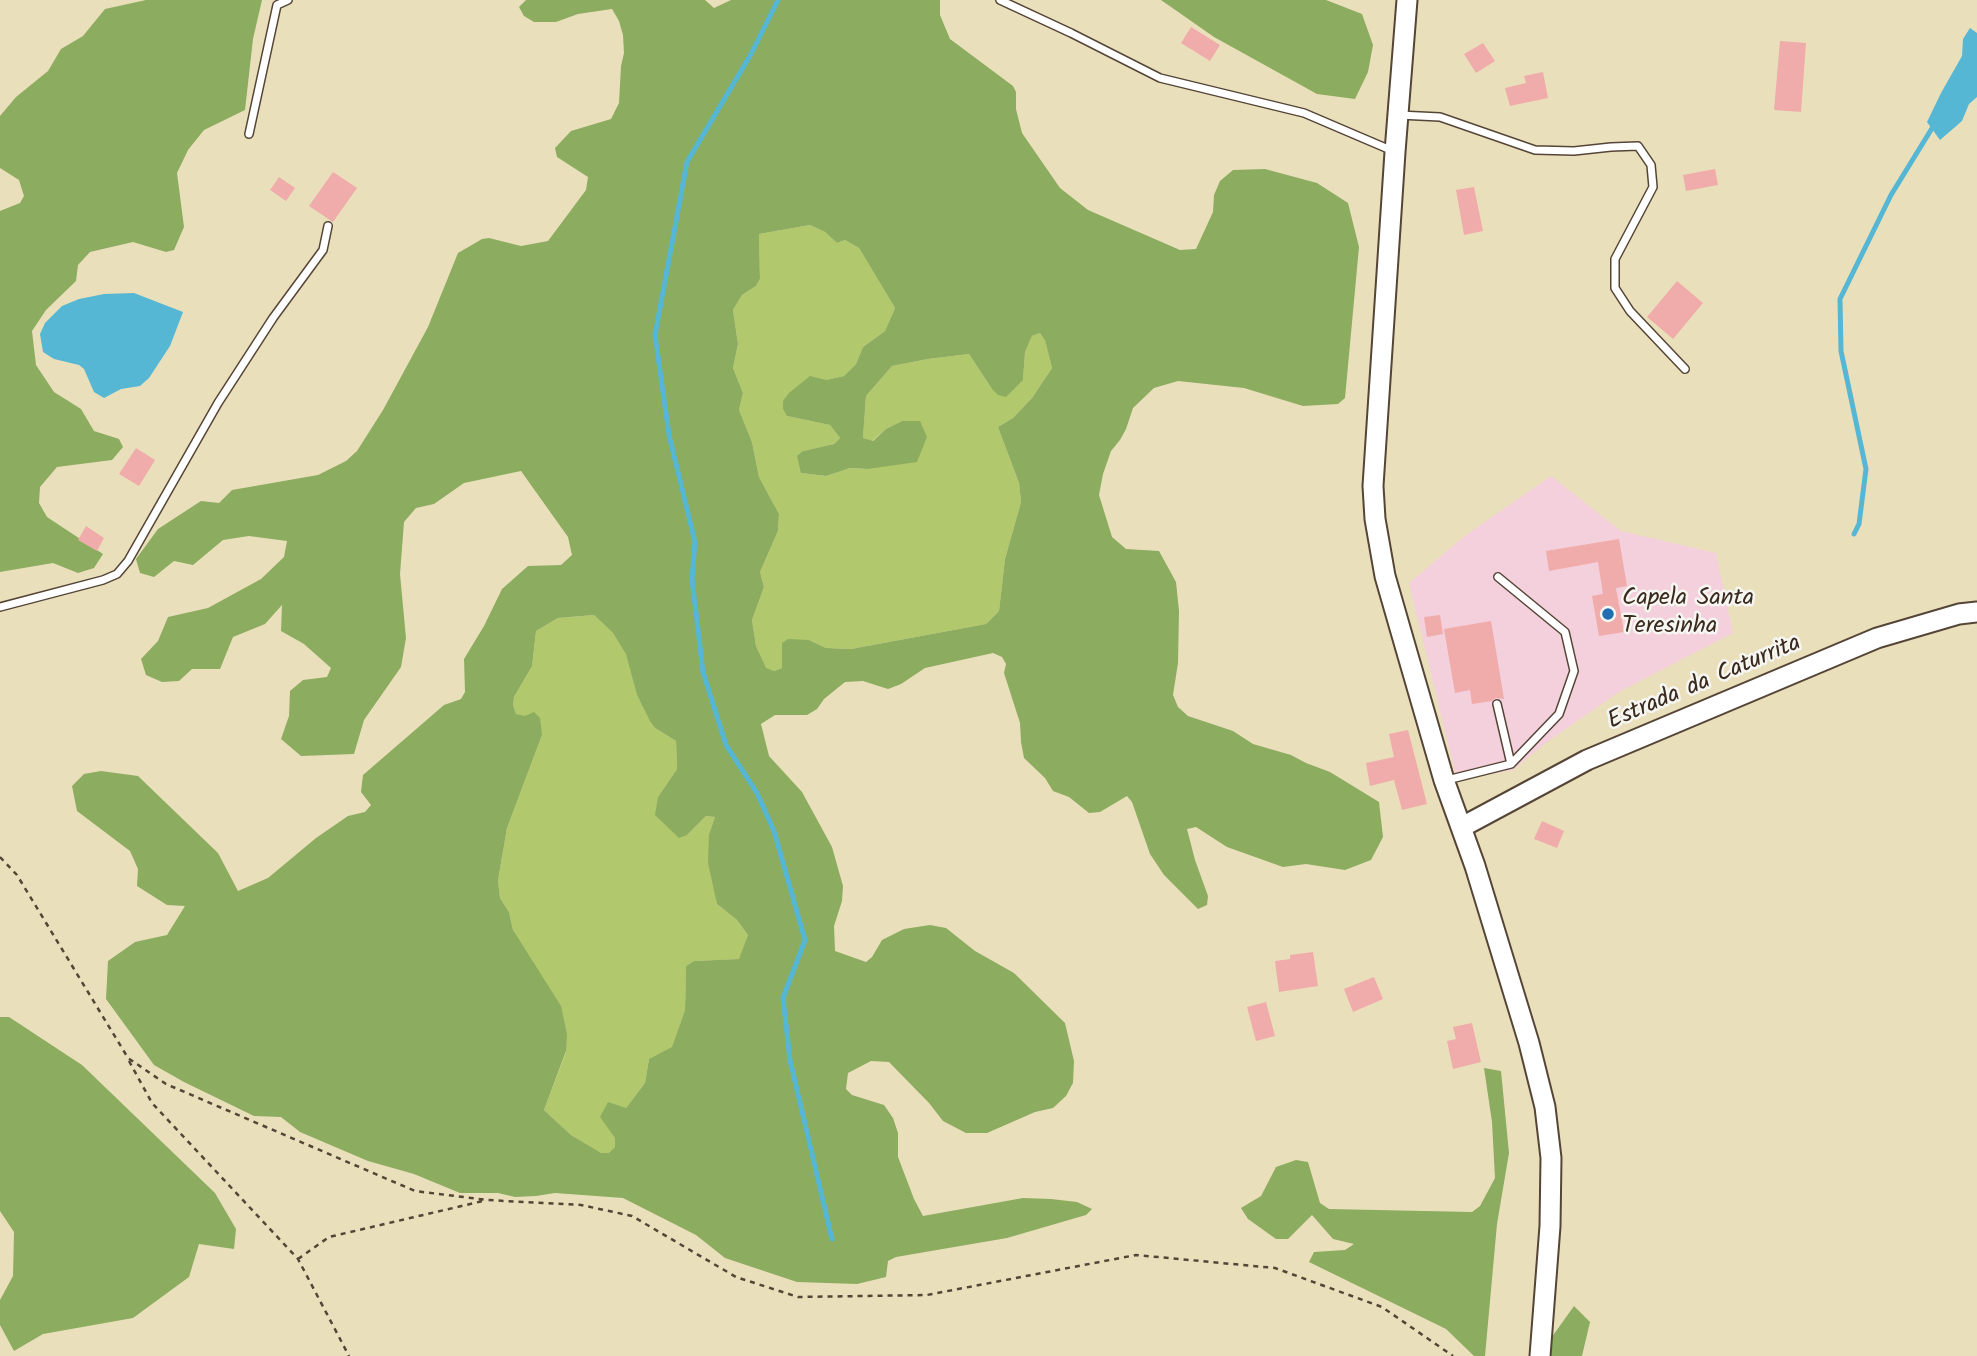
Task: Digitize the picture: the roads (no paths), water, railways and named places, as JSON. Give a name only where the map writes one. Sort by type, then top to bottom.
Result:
[{"type":"main road","points":[[1407,0],[1373,486],[1375,519],[1385,576],[1444,780],[1462,827],[1529,1042],[1545,1107],[1551,1158],[1550,1212],[1540,1356]]},
{"type":"main road","name":"Estrada da Caturrita","points":[[1462,827],[1587,760],[1877,638],[1959,614],[1977,612]]},
{"type":"lane","points":[[248,134],[277,5],[288,0]]},
{"type":"lane","points":[[1000,0],[1160,78],[1304,113],[1395,152]]},
{"type":"lane","points":[[1398,115],[1440,117],[1535,150],[1574,151],[1611,146],[1638,146],[1651,165],[1653,187],[1615,259],[1615,289],[1630,311],[1685,369]]},
{"type":"lane","points":[[0,607],[117,574],[128,561],[218,403],[272,318],[323,250],[328,226]]},
{"type":"lane","points":[[1444,780],[1511,765],[1559,714],[1574,671],[1565,632],[1498,577]]},
{"type":"lane","points":[[1497,704],[1511,765]]},
{"type":"water","points":[[1970,28],[1977,33],[1977,97],[1969,104],[1962,121],[1940,140],[1927,122],[1962,56],[1963,39]]},
{"type":"water","points":[[134,293],[183,312],[170,346],[149,378],[140,386],[121,389],[104,398],[94,392],[84,369],[79,365],[54,359],[43,352],[40,334],[45,323],[62,306],[104,294]]},
{"type":"waterway","points":[[778,0],[751,54],[687,162],[655,335],[669,435],[695,542],[692,579],[703,672],[726,745],[757,793],[774,831],[805,940],[783,998],[790,1060],[832,1239]]},
{"type":"waterway","points":[[1854,534],[1859,524],[1866,469],[1841,351],[1840,299],[1891,195],[1934,125]]},
{"type":"place","name":"Capela Santa Teresinha","points":[[1608,614]]}]
